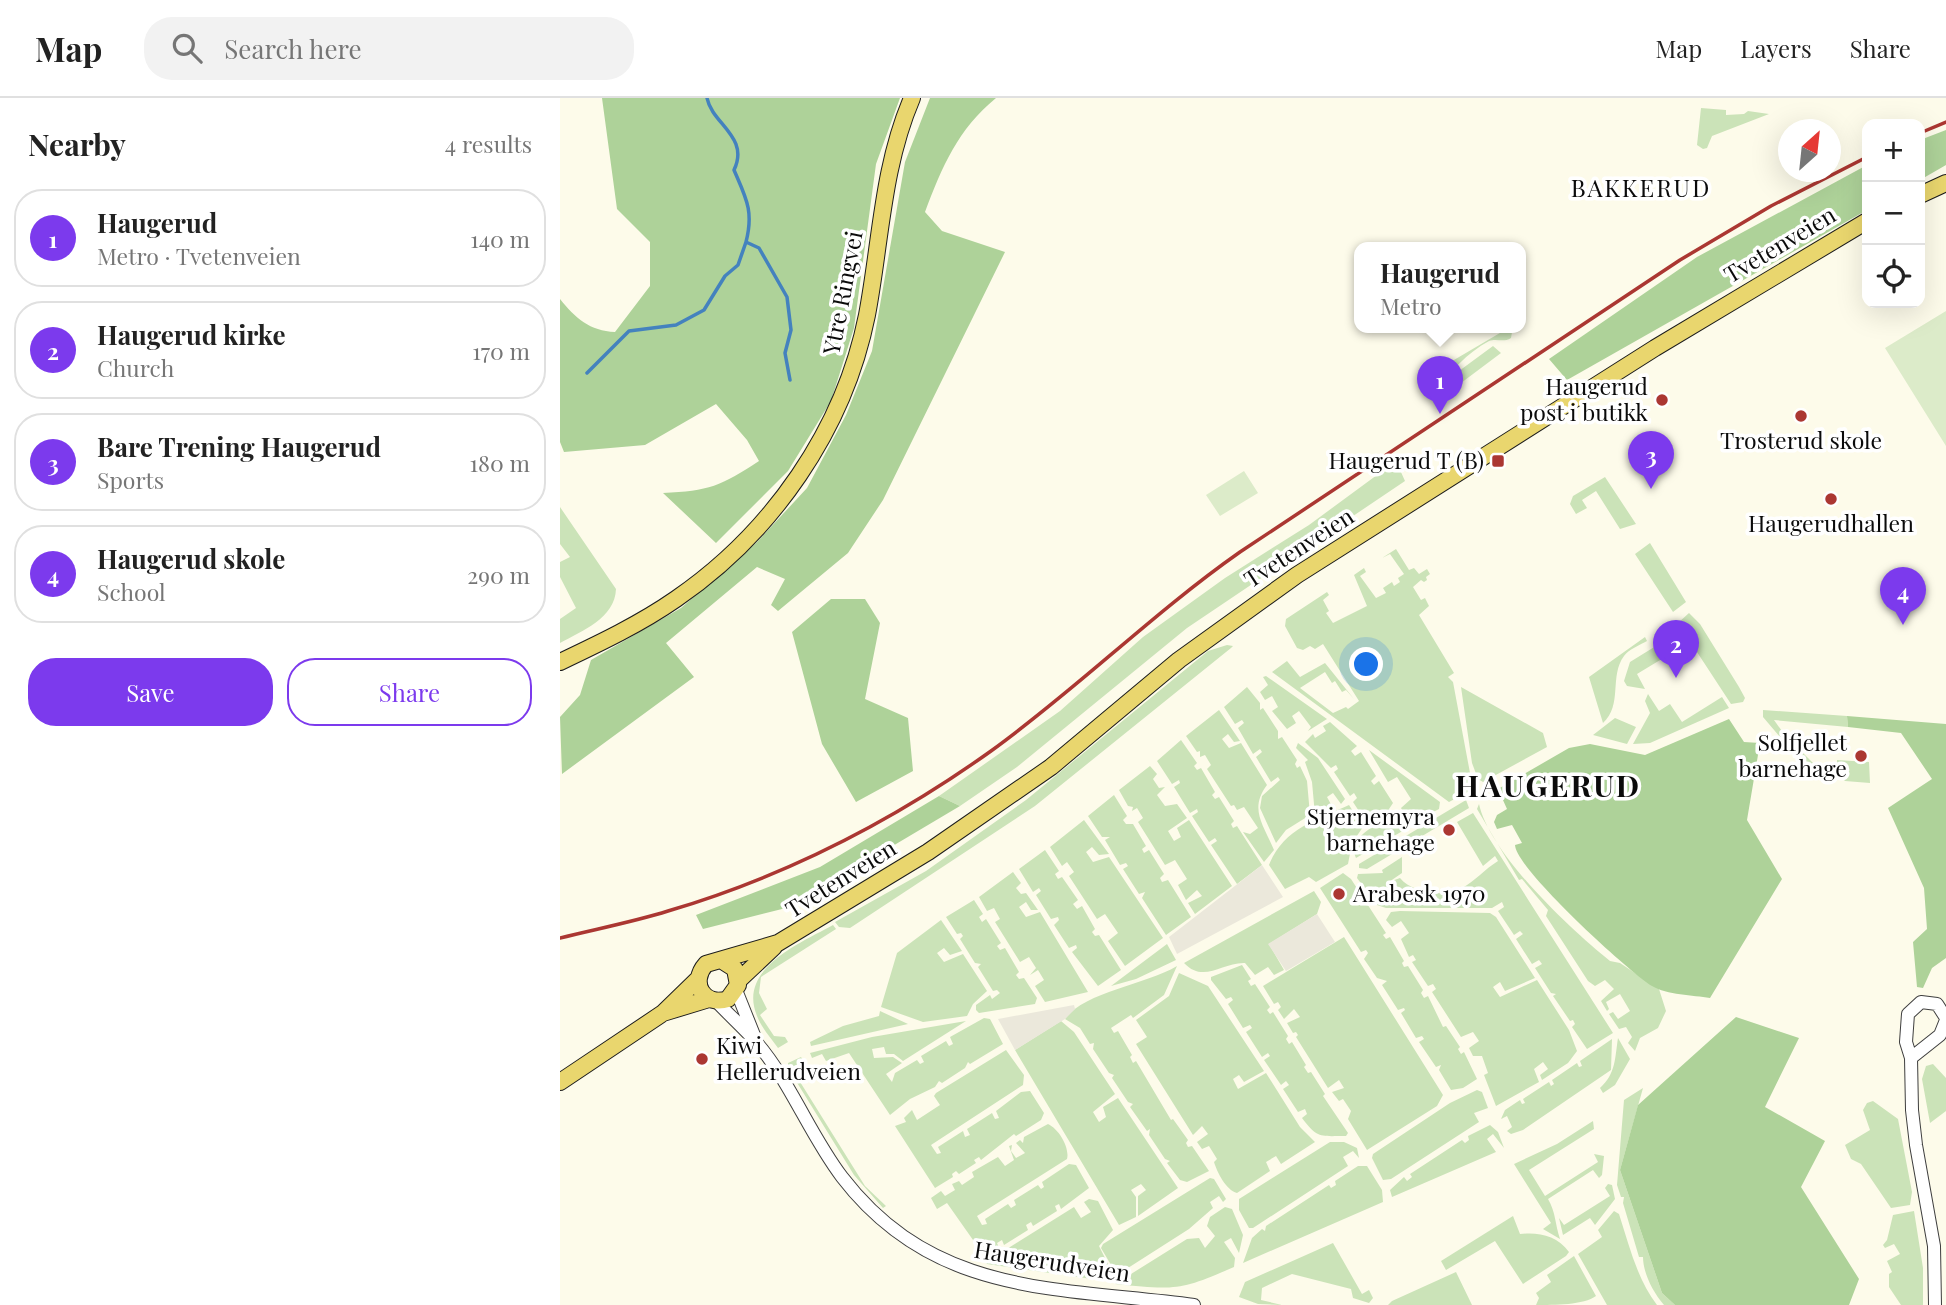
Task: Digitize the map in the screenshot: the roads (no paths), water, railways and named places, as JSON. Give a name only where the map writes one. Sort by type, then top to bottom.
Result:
[{"type":"main road","name":"Ytre Ringvei","points":[[560,662],[655,613],[703,579],[755,531],[803,469],[834,414],[856,358],[870,295],[888,169],[912,98]]},
{"type":"main road","points":[[1925,193],[1946,183]]},
{"type":"main road","name":"Tvetenveien","points":[[663,1013],[712,1000],[728,999],[778,943],[992,810],[1072,750],[1207,638],[1307,569],[1688,327],[1862,224]]},
{"type":"main road","name":"Tvetenveien","points":[[560,1082],[663,1013],[698,979],[706,964],[778,943]]},
{"type":"main road","points":[[721,960],[731,965],[738,985]]},
{"type":"main road","points":[[698,979],[699,989],[712,1000]]},
{"type":"street","name":"Haugerudveien","points":[[738,985],[757,1043]]},
{"type":"street","name":"Haugerudveien","points":[[712,1000],[757,1043],[842,1177],[867,1207],[913,1245],[949,1264],[988,1277],[1194,1305]]},
{"type":"street","points":[[1911,1058],[1940,1035],[1946,1019],[1937,1004],[1921,1002],[1913,1007],[1905,1024],[1911,1058],[1912,1110],[1934,1246],[1935,1305]]},
{"type":"waterway","points":[[707,98],[737,148],[738,158],[734,170],[749,213],[746,242],[759,248],[787,297],[791,330],[785,353],[790,380]]},
{"type":"waterway","points":[[587,373],[629,331],[676,325],[704,310],[725,276],[738,265],[746,242]]},
{"type":"railway","points":[[1925,131],[1946,122]]},
{"type":"railway","points":[[560,938],[655,915],[753,882],[836,845],[915,801],[954,777],[1023,727],[1176,600],[1240,552],[1680,260],[1771,206],[1862,160]]},
{"type":"place","name":"Haugerud post i butikk","points":[[1662,400]]},
{"type":"place","name":"Haugerud","points":[[1440,414]]},
{"type":"place","name":"Trosterud skole","points":[[1801,416]]},
{"type":"place","name":"Haugerud T (B)","points":[[1498,461]]},
{"type":"place","name":"Bare Trening Haugerud","points":[[1651,489]]},
{"type":"place","name":"Haugerudhallen","points":[[1831,499]]},
{"type":"place","name":"Haugerud skole","points":[[1903,625]]},
{"type":"place","name":"Haugerud kirke","points":[[1676,678]]},
{"type":"place","name":"Solfjellet barnehage","points":[[1861,756]]},
{"type":"place","name":"Stjernemyra barnehage","points":[[1449,830]]},
{"type":"place","name":"Arabesk 1970","points":[[1339,894]]},
{"type":"place","name":"Kiwi Hellerudveien","points":[[702,1059]]},
{"type":"district","name":"BAKKERUD","points":[[1641,189]]},
{"type":"district","name":"HAUGERUD","points":[[1548,787]]}]
